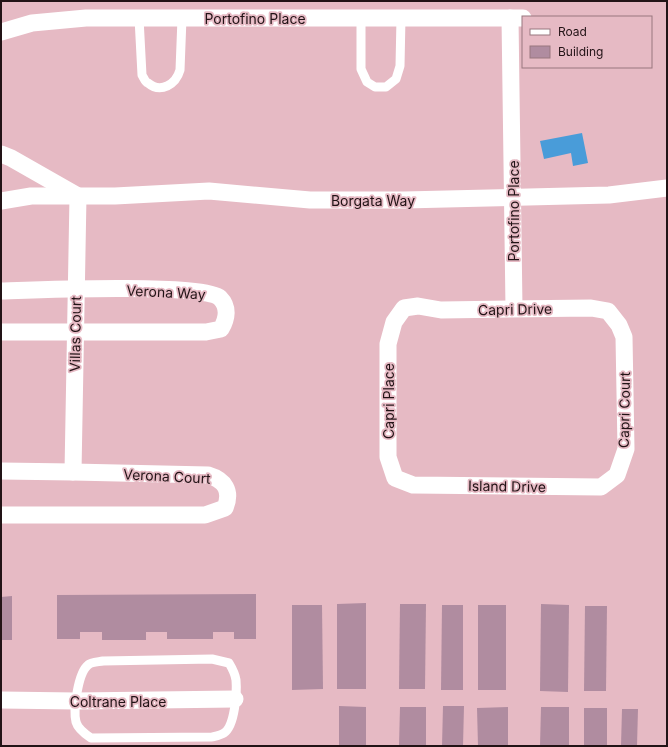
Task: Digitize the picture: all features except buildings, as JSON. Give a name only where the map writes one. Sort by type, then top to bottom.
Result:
[{"type":"street","name":"Portofino Place","points":[[1,32],[32,23],[86,18],[517,18],[513,196],[514,308]]},
{"type":"street","name":"Borgata Way","points":[[1,154],[11,158],[78,196]]},
{"type":"street","name":"Borgata Way","points":[[1,201],[31,196],[115,196],[209,191],[310,200],[404,200],[513,196],[609,195],[667,188]]},
{"type":"street","name":"Villas Court","points":[[73,472],[78,196]]},
{"type":"street","name":"Verona Way","points":[[1,291],[168,289],[211,294],[220,298],[227,313],[221,329],[214,332],[1,332]]},
{"type":"street","name":"Capri Drive","points":[[404,308],[418,306],[441,310],[591,308],[608,311],[619,325]]},
{"type":"street","name":"Capri Place","points":[[404,308],[394,322],[388,344],[388,457],[395,478],[413,485]]},
{"type":"street","name":"Capri Court","points":[[601,487],[617,475],[626,449],[624,338],[619,325]]},
{"type":"street","name":"Verona Court","points":[[1,471],[208,475],[221,480],[226,485],[227,494],[227,504],[225,508],[206,515],[1,515]]},
{"type":"street","name":"Island Drive","points":[[413,485],[601,487]]},
{"type":"street","name":"Coltrane Place","points":[[1,700],[76,701],[235,699]]},
{"type":"lane","points":[[139,18],[142,76],[147,83],[155,88],[167,87],[177,78],[180,70],[182,18]]},
{"type":"lane","points":[[360,18],[360,69],[367,82],[375,87],[386,87],[396,79],[400,66],[401,18]]},
{"type":"lane","points":[[212,659],[229,663],[233,668],[236,680],[235,699],[231,724],[224,733],[212,737],[91,738],[83,732],[76,722],[76,701],[79,681],[89,663],[103,661],[212,659]]},
{"type":"water","points":[[582,133],[588,163],[573,166],[571,153],[544,159],[540,141]]}]
